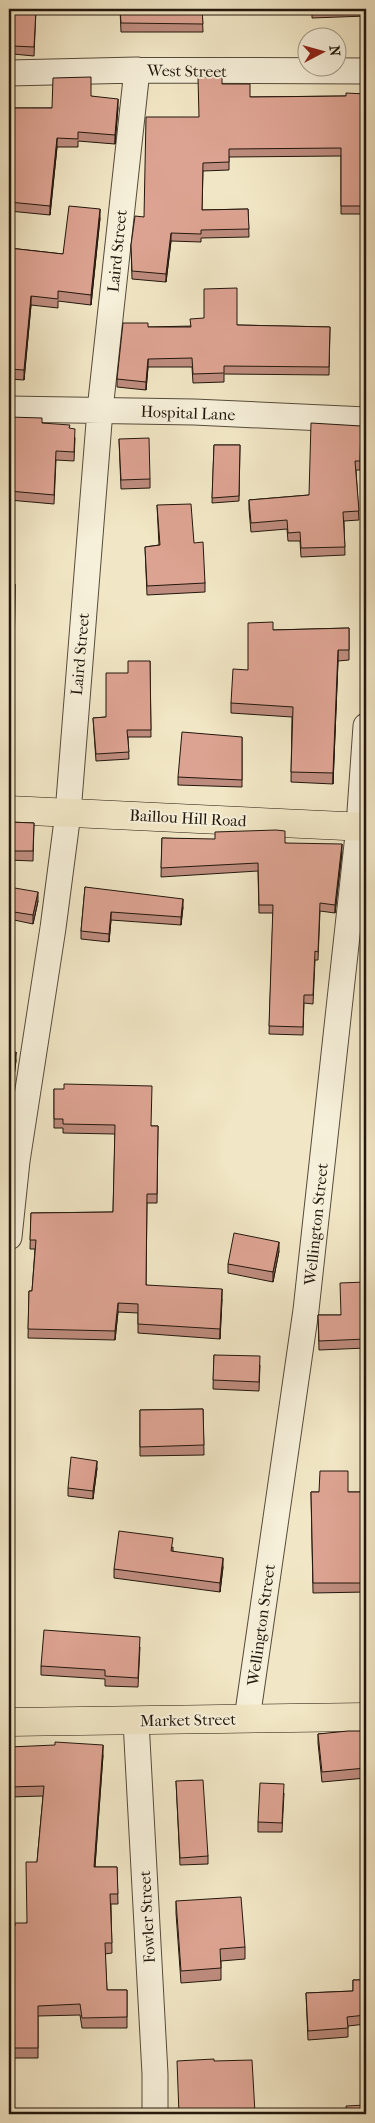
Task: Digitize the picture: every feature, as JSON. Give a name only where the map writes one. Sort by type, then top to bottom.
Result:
[{"type":"main road","name":"Baillou Hill Road","points":[[9,810],[363,826]]},
{"type":"main road","name":"Market Street","points":[[9,1722],[366,1717]]},
{"type":"street","name":"West Street","points":[[9,73],[137,70],[366,71]]},
{"type":"street","name":"Laird Street","points":[[9,1236],[17,1161],[54,928],[68,813],[100,410],[137,70]]},
{"type":"street","name":"Hospital Lane","points":[[9,409],[194,412],[366,420]]},
{"type":"street","name":"Wellington Street","points":[[247,1719],[306,1310],[363,826],[366,726]]},
{"type":"street","name":"Fowler Street","points":[[136,1721],[155,2074],[155,2114]]},
{"type":"building","points":[[9,9],[36,9],[34,47],[13,46],[13,41],[9,41]]},
{"type":"building","points":[[120,9],[202,9],[203,24],[121,23]]},
{"type":"building","points":[[91,77],[91,96],[118,99],[115,135],[78,132],[78,139],[57,138],[50,206],[9,202],[9,108],[52,108],[53,78]]},
{"type":"building","points":[[198,77],[222,77],[222,84],[250,84],[250,97],[346,96],[346,93],[366,94],[366,206],[341,206],[341,148],[229,149],[229,162],[203,163],[202,210],[248,209],[249,229],[201,230],[201,234],[171,233],[166,274],[132,271],[131,245],[135,216],[144,217],[146,117],[199,117]]},
{"type":"building","points":[[69,206],[100,209],[91,295],[58,291],[58,299],[31,296],[24,370],[9,369],[9,248],[63,254]]},
{"type":"building","points":[[237,288],[237,325],[330,327],[329,367],[224,366],[224,373],[193,374],[192,358],[148,359],[146,382],[117,379],[123,323],[148,323],[148,327],[191,327],[190,319],[204,318],[204,289]]},
{"type":"building","points":[[9,417],[42,418],[42,423],[70,425],[69,428],[75,429],[74,452],[56,451],[54,495],[9,491]]},
{"type":"building","points":[[311,423],[361,426],[360,461],[355,461],[359,511],[343,512],[345,547],[301,548],[300,532],[288,533],[287,520],[251,523],[249,500],[309,495]]},
{"type":"building","points":[[149,438],[150,479],[121,480],[119,439]]},
{"type":"building","points":[[214,445],[240,445],[239,496],[212,498]]},
{"type":"building","points":[[191,504],[194,543],[203,542],[205,583],[147,586],[145,547],[160,545],[157,505]]},
{"type":"building","points":[[9,584],[15,584],[13,754],[9,754]]},
{"type":"building","points":[[273,622],[273,630],[349,628],[349,650],[338,650],[333,773],[291,772],[293,707],[231,703],[233,669],[248,670],[248,623]]},
{"type":"building","points":[[128,661],[150,661],[151,730],[127,730],[129,752],[96,754],[93,718],[106,717],[106,673],[128,673]]},
{"type":"building","points":[[182,732],[242,737],[242,780],[178,777]]},
{"type":"building","points":[[9,822],[34,823],[33,851],[9,851]]},
{"type":"building","points":[[285,831],[285,843],[342,844],[335,905],[320,903],[318,952],[315,951],[313,995],[304,995],[303,1027],[269,1026],[273,905],[259,905],[258,863],[161,868],[162,838],[215,839],[215,832]]},
{"type":"building","points":[[366,879],[366,904],[364,903]]},
{"type":"building","points":[[9,887],[38,892],[33,915],[14,912],[12,942],[9,942]]},
{"type":"building","points":[[85,887],[183,899],[181,917],[111,912],[109,934],[81,931]]},
{"type":"building","points":[[9,1051],[16,1052],[13,1077],[9,1076]]},
{"type":"building","points":[[64,1084],[152,1086],[151,1126],[158,1126],[157,1194],[147,1194],[146,1285],[222,1289],[220,1329],[138,1324],[138,1304],[118,1303],[115,1331],[28,1329],[29,1291],[32,1291],[36,1240],[30,1240],[31,1213],[113,1212],[115,1125],[63,1124],[63,1119],[54,1119],[54,1089],[64,1089]]},
{"type":"building","points":[[234,1233],[279,1242],[273,1272],[228,1264]]},
{"type":"building","points":[[366,1282],[366,1339],[319,1341],[318,1315],[341,1315],[340,1283]]},
{"type":"building","points":[[214,1355],[260,1356],[259,1382],[213,1380]]},
{"type":"building","points":[[203,1409],[204,1445],[140,1447],[140,1410]]},
{"type":"building","points":[[71,1457],[97,1461],[93,1491],[68,1488]]},
{"type":"building","points":[[320,1471],[348,1471],[348,1492],[366,1492],[366,1583],[313,1583],[311,1492],[319,1492]]},
{"type":"building","points":[[119,1531],[173,1538],[171,1551],[223,1558],[220,1583],[114,1569]]},
{"type":"building","points":[[44,1630],[140,1637],[138,1678],[105,1676],[105,1670],[41,1666]]},
{"type":"building","points":[[366,1731],[366,1768],[322,1772],[318,1734]]},
{"type":"building","points":[[55,1742],[103,1745],[94,1867],[117,1867],[118,1894],[110,1894],[112,1943],[105,1943],[107,1990],[127,1990],[127,2017],[82,2018],[80,2004],[38,2006],[38,2048],[11,2048],[11,2039],[9,2039],[9,1927],[15,1926],[15,1923],[27,1923],[26,1862],[37,1862],[44,1786],[9,1787],[9,1747],[55,1745]]},
{"type":"building","points":[[203,1780],[208,1856],[180,1858],[176,1781]]},
{"type":"building","points":[[260,1783],[284,1784],[282,1823],[258,1822]]},
{"type":"building","points":[[241,1897],[245,1947],[220,1949],[221,1968],[181,1971],[176,1901]]},
{"type":"building","points":[[353,1980],[366,1980],[366,2015],[347,2017],[348,2028],[308,2031],[306,1993],[353,1991]]},
{"type":"building","points":[[214,2059],[214,2061],[252,2060],[255,2113],[278,2112],[278,2114],[179,2114],[177,2061]]},
{"type":"building","points":[[366,2105],[366,2114],[347,2114],[346,2106]]},
{"type":"building","points":[[84,2111],[136,2114],[83,2114]]}]
